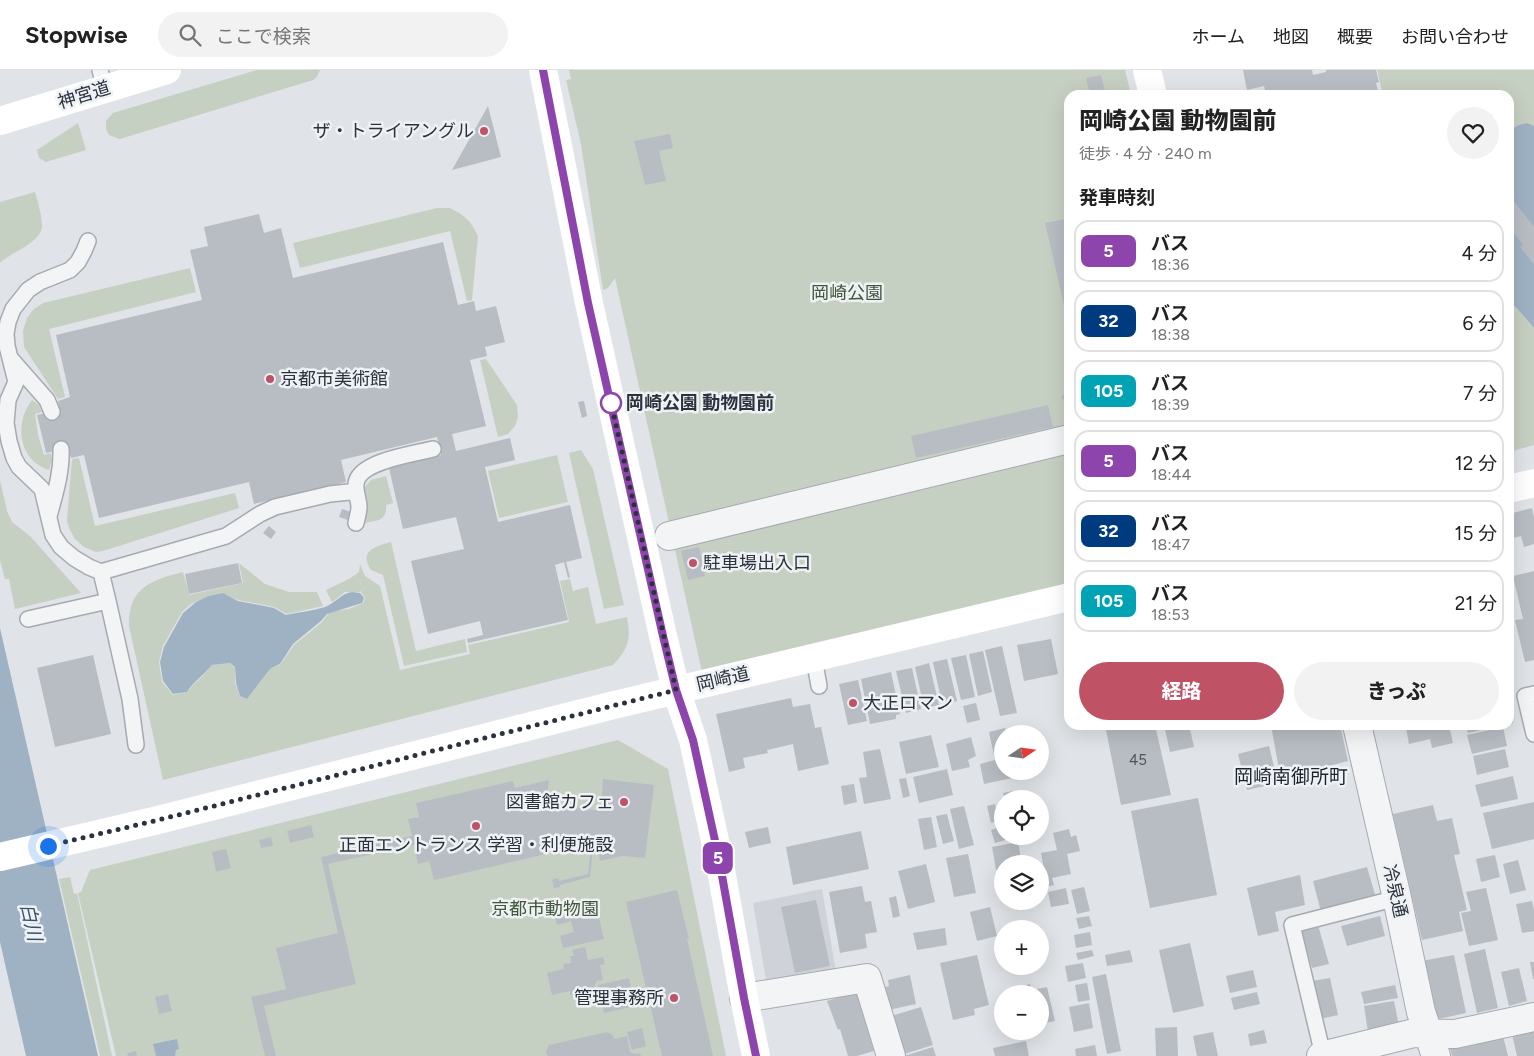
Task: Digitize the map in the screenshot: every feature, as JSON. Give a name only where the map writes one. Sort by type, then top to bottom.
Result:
[{"type":"street","name":"神宮道","points":[[0,120],[102,79],[167,70]]},
{"type":"street","points":[[542,70],[588,303],[676,690],[693,740],[719,859],[756,1056]]},
{"type":"street","points":[[1147,70],[1152,90]]},
{"type":"street","points":[[669,536],[1064,439]]},
{"type":"street","points":[[1514,488],[1534,483]]},
{"type":"street","name":"岡崎道","points":[[0,856],[676,690],[1064,598]]},
{"type":"street","name":"冷泉通","points":[[1358,730],[1421,1012],[1431,1045]]},
{"type":"street","points":[[744,998],[867,978],[891,1056]]},
{"type":"street","points":[[1322,1056],[1414,1033],[1431,1045],[1455,1034],[1534,1017]]},
{"type":"lane","points":[[88,241],[78,262],[70,270],[40,282],[19,299],[13,309],[6,330],[6,346],[16,382],[6,410],[9,441],[14,458],[19,466],[42,489],[53,535],[60,547],[81,563],[101,572],[226,536],[260,514],[275,507],[330,494],[356,493]]},
{"type":"lane","points":[[10,358],[47,400],[52,412]]},
{"type":"lane","points":[[49,517],[60,475],[61,449]]},
{"type":"lane","points":[[356,522],[359,508],[356,485],[358,478],[366,469],[379,462],[433,449]]},
{"type":"lane","points":[[101,572],[130,699],[136,745]]},
{"type":"lane","points":[[28,619],[108,601]]},
{"type":"lane","points":[[814,658],[819,686]]},
{"type":"lane","points":[[1534,694],[1525,696],[1534,734]]},
{"type":"lane","points":[[1322,1056],[1292,925],[1397,898]]},
{"type":"shaded area","points":[[822,889],[837,978],[774,987],[766,980],[753,903]]},
{"type":"green space","points":[[257,70],[320,70],[317,77],[313,80],[120,139],[109,135],[106,129],[106,121],[113,113]]},
{"type":"green space","name":"岡崎公園","points":[[569,70],[1125,70],[1130,90],[1064,90],[1064,586],[702,672],[615,278],[608,288],[603,290],[581,144],[566,80],[571,79]]},
{"type":"green space","points":[[1377,70],[1534,70],[1534,445],[1514,451],[1514,90],[1382,90]]},
{"type":"green space","points":[[78,123],[86,150],[46,162],[39,158],[37,150]]},
{"type":"green space","points":[[35,192],[41,216],[41,230],[38,236],[26,246],[0,263],[0,202]]},
{"type":"green space","points":[[437,208],[450,208],[461,214],[470,222],[478,236],[472,300],[467,301],[450,231],[300,268],[293,243]]},
{"type":"green space","points":[[190,268],[196,292],[49,329],[65,397],[58,399],[24,347],[23,331],[27,318],[34,309],[43,303]]},
{"type":"green space","points":[[486,359],[517,405],[518,417],[515,426],[508,434],[498,437],[480,360]]},
{"type":"green space","points":[[32,400],[39,405],[42,412],[35,414],[38,435],[44,455],[51,453],[52,460],[49,470],[31,458],[25,450],[22,440],[23,419],[26,409]]},
{"type":"green space","points":[[581,450],[593,469],[624,605],[604,609],[569,453]]},
{"type":"green space","points":[[557,455],[568,502],[499,518],[488,471]]},
{"type":"green space","points":[[79,458],[95,526],[235,493],[239,508],[96,552],[84,547],[75,539],[67,521],[72,459]]},
{"type":"green space","points":[[386,476],[393,503],[386,505],[385,514],[381,519],[365,523],[364,488],[371,480]]},
{"type":"green space","points":[[0,480],[7,511],[12,522],[30,536],[81,593],[15,609],[9,579],[5,579],[0,560]]},
{"type":"green space","points":[[391,542],[416,651],[465,639],[467,652],[404,666],[383,575],[371,570],[367,558],[371,550]]},
{"type":"green space","points":[[239,563],[265,584],[289,592],[317,592],[323,606],[287,614],[274,607],[238,600],[222,593],[208,596],[191,604],[182,612],[163,646],[159,662],[162,682],[173,695],[187,692],[212,665],[230,663],[235,668],[235,683],[240,696],[247,699],[270,669],[280,665],[294,645],[322,622],[328,614],[349,609],[363,603],[365,598],[361,592],[365,588],[360,592],[345,592],[332,602],[326,590],[359,572],[360,564],[365,576],[380,586],[400,670],[470,654],[468,645],[569,622],[560,581],[570,579],[573,591],[588,587],[596,624],[627,617],[629,637],[626,648],[613,665],[163,780],[129,626],[130,613],[137,594],[161,578],[183,572],[189,595],[243,583]]},
{"type":"green space","name":"京都市動物園","points":[[618,740],[668,769],[726,1056],[116,1056],[78,893],[81,892],[90,870]]},
{"type":"green space","points":[[70,877],[74,894],[77,893],[112,1056],[100,1056],[59,879]]},
{"type":"water","points":[[1527,123],[1534,126],[1534,328],[1514,306],[1514,128]]},
{"type":"water","points":[[352,592],[360,593],[364,598],[362,603],[327,614],[293,644],[280,664],[270,669],[247,699],[240,696],[236,683],[235,667],[230,663],[212,665],[187,692],[173,694],[163,681],[160,662],[164,647],[183,613],[196,602],[208,596],[223,593],[238,601],[274,608],[286,615],[325,607],[345,594]]},
{"type":"water","name":"白川","points":[[0,628],[98,1056],[26,1056],[0,942]]},
{"type":"water","points":[[177,1039],[179,1049],[176,1050],[175,1056],[156,1056],[153,1044]]},
{"type":"building","points":[[1243,70],[1312,70],[1313,75],[1326,72],[1326,70],[1376,70],[1379,82],[1376,83],[1378,90],[1265,90],[1264,86],[1247,90]]},
{"type":"building","points":[[1101,75],[1105,90],[1089,90],[1086,78]]},
{"type":"building","name":"ザ・トライアングル","points":[[488,106],[501,157],[452,170]]},
{"type":"building","points":[[670,134],[673,148],[659,151],[666,181],[645,185],[634,141]]},
{"type":"building","points":[[1514,201],[1534,227],[1534,264],[1520,247],[1523,245],[1514,233]]},
{"type":"building","name":"京都市美術館","points":[[259,214],[264,233],[281,228],[293,278],[443,242],[458,305],[474,301],[476,311],[496,306],[505,342],[485,347],[487,356],[470,360],[486,426],[452,434],[456,451],[510,438],[515,460],[485,467],[498,522],[570,505],[582,558],[566,562],[570,577],[568,578],[564,562],[555,565],[568,620],[468,643],[467,639],[483,635],[480,621],[428,634],[411,561],[464,549],[456,517],[403,529],[389,468],[441,455],[437,437],[341,460],[346,482],[328,487],[332,502],[277,515],[274,499],[254,504],[249,482],[99,518],[84,455],[71,458],[68,448],[46,453],[37,415],[60,410],[58,401],[70,397],[56,335],[202,300],[190,250],[208,246],[204,227]]},
{"type":"building","points":[[1064,219],[1064,306],[1045,223]]},
{"type":"building","points":[[584,401],[587,416],[582,418],[578,402]]},
{"type":"building","points":[[1048,405],[1053,427],[916,458],[911,436]]},
{"type":"building","points":[[1532,508],[1534,544],[1524,547],[1521,536],[1514,538],[1514,513]]},
{"type":"building","points":[[342,509],[351,512],[348,520],[339,517]]},
{"type":"building","points":[[269,526],[276,532],[271,539],[263,533]]},
{"type":"building","name":"駐車場出入口","points":[[699,547],[705,576],[688,580],[681,551]]},
{"type":"building","points":[[238,563],[242,583],[189,594],[185,574]]},
{"type":"building","points":[[1534,571],[1534,660],[1525,662],[1515,620],[1523,619],[1514,576]]},
{"type":"building","points":[[1051,639],[1058,674],[1024,681],[1017,645]]},
{"type":"building","points":[[1002,646],[1017,713],[1000,716],[985,650]]},
{"type":"building","points":[[983,651],[992,692],[978,696],[969,654]]},
{"type":"building","points":[[93,655],[111,734],[55,747],[37,668]]},
{"type":"building","points":[[966,655],[975,697],[961,700],[951,658]]},
{"type":"building","points":[[947,659],[957,701],[942,704],[933,662]]},
{"type":"building","points":[[929,663],[939,705],[924,708],[915,667]]},
{"type":"building","points":[[912,668],[921,709],[906,713],[896,671]]},
{"type":"building","points":[[891,672],[900,714],[896,715],[896,719],[870,724],[861,679]]},
{"type":"building","name":"大正ロマン","points":[[858,680],[867,721],[848,725],[839,684]]},
{"type":"building","points":[[791,698],[793,707],[810,704],[815,728],[821,727],[829,764],[798,771],[793,744],[767,750],[768,753],[743,758],[745,768],[729,772],[716,714]]},
{"type":"building","points":[[976,703],[980,720],[967,723],[963,706]]},
{"type":"building","points":[[1106,730],[1156,730],[1171,795],[1121,805]]},
{"type":"building","points":[[1165,730],[1190,730],[1194,747],[1170,752]]},
{"type":"building","points":[[1272,730],[1341,730],[1348,761],[1325,767],[1327,774],[1282,786]]},
{"type":"building","points":[[1406,730],[1450,730],[1453,743],[1432,748],[1430,739],[1409,744]]},
{"type":"building","points":[[1467,730],[1481,730],[1468,733]]},
{"type":"building","points":[[1490,730],[1504,730],[1507,746],[1472,754],[1467,735]]},
{"type":"building","points":[[994,731],[994,755],[989,732]]},
{"type":"building","points":[[931,735],[939,767],[906,774],[899,742]]},
{"type":"building","points":[[971,737],[976,756],[968,760],[970,767],[952,771],[946,744]]},
{"type":"building","points":[[1269,746],[1278,783],[1247,790],[1238,754]]},
{"type":"building","points":[[880,749],[891,799],[864,804],[859,778],[867,777],[863,752]]},
{"type":"building","points":[[1505,749],[1509,767],[1477,775],[1473,756]]},
{"type":"building","points":[[994,760],[994,780],[1002,780],[984,784],[980,764]]},
{"type":"building","points":[[947,769],[953,795],[919,803],[913,777]]},
{"type":"building","points":[[1513,776],[1518,799],[1481,807],[1475,785]]},
{"type":"building","points":[[906,778],[910,796],[903,798],[899,779]]},
{"type":"building","points":[[603,779],[654,785],[645,858],[623,856],[600,861],[596,841],[594,840],[590,877],[560,885],[560,887],[554,888],[552,880],[558,878],[559,881],[588,874],[592,840],[560,836],[559,845],[542,855],[434,880],[429,861],[418,864],[414,845],[328,864],[356,984],[264,1006],[276,1056],[265,1056],[251,997],[286,989],[276,948],[338,933],[321,857],[412,836],[408,819],[419,817],[416,803],[513,781],[515,788],[549,780],[546,803],[601,811]]},
{"type":"building","points":[[854,784],[857,802],[844,805],[841,786]]},
{"type":"building","points":[[1198,798],[1217,895],[1150,908],[1131,811]]},
{"type":"building","points":[[1534,802],[1534,839],[1492,849],[1483,813]]},
{"type":"building","points":[[994,804],[994,822],[991,823],[987,806]]},
{"type":"building","points":[[1433,805],[1437,821],[1452,818],[1460,854],[1454,855],[1467,910],[1459,912],[1463,931],[1422,940],[1393,814]]},
{"type":"building","points":[[964,806],[974,845],[959,849],[950,809]]},
{"type":"building","points":[[947,814],[954,841],[943,844],[936,816]]},
{"type":"building","points":[[931,817],[937,847],[924,850],[918,819]]},
{"type":"building","points":[[311,825],[314,837],[290,843],[287,831]]},
{"type":"building","points":[[768,827],[771,843],[749,848],[745,832]]},
{"type":"building","points":[[994,829],[994,840],[991,830]]},
{"type":"building","points":[[1069,829],[1071,837],[1076,835],[1080,851],[1067,854],[1071,874],[1052,878],[1054,885],[1049,886],[1049,855],[1041,855],[1041,853],[1057,850],[1053,833]]},
{"type":"building","points":[[861,831],[869,869],[793,885],[786,847]]},
{"type":"building","points":[[271,837],[273,846],[261,848],[259,840]]},
{"type":"building","points":[[1019,845],[1020,855],[994,855],[994,858],[992,847]]},
{"type":"building","points":[[226,849],[231,868],[216,872],[212,852]]},
{"type":"building","points":[[968,854],[976,893],[954,897],[946,858]]},
{"type":"building","points":[[1495,855],[1500,877],[1481,882],[1476,859]]},
{"type":"building","points":[[1518,860],[1526,890],[1510,894],[1503,864]]},
{"type":"building","points":[[926,864],[935,902],[908,909],[898,871]]},
{"type":"building","points":[[1367,867],[1376,898],[1321,912],[1313,881]]},
{"type":"building","points":[[1300,875],[1305,905],[1275,912],[1279,931],[1258,936],[1247,888]]},
{"type":"building","points":[[862,886],[865,902],[871,901],[877,932],[865,934],[867,948],[840,953],[829,892]]},
{"type":"building","points":[[1084,887],[1090,911],[1077,914],[1071,890]]},
{"type":"building","points":[[1066,888],[1069,904],[1051,907],[1049,892]]},
{"type":"building","points":[[1486,888],[1498,940],[1469,946],[1461,913],[1471,911],[1466,892]]},
{"type":"building","name":"管理事務所","points":[[677,890],[713,1056],[662,1056],[626,902]]},
{"type":"building","points":[[896,896],[900,916],[893,918],[889,898]]},
{"type":"building","points":[[594,897],[604,939],[563,948],[560,936],[574,932],[571,921],[557,925],[554,911],[568,908],[567,903]]},
{"type":"building","points":[[816,900],[830,966],[795,973],[781,907]]},
{"type":"building","points":[[1532,901],[1534,931],[1522,933],[1516,904]]},
{"type":"building","points":[[990,907],[994,924],[994,937],[977,941],[970,912]]},
{"type":"building","points":[[1089,916],[1092,926],[1079,929],[1076,918]]},
{"type":"building","points":[[1380,916],[1385,936],[1347,946],[1341,926]]},
{"type":"building","points":[[1318,925],[1329,964],[1312,968],[1301,930]]},
{"type":"building","points":[[945,928],[947,945],[917,950],[913,933]]},
{"type":"building","points":[[1090,932],[1092,945],[1076,948],[1074,935]]},
{"type":"building","points":[[1190,943],[1204,1006],[1173,1013],[1159,950]]},
{"type":"building","points":[[585,947],[588,960],[603,957],[605,964],[600,965],[603,980],[597,981],[594,986],[598,1001],[585,1004],[584,1000],[580,1001],[578,993],[570,995],[570,991],[552,995],[547,973],[564,969],[563,964],[571,963],[570,956],[574,956],[572,950]]},
{"type":"building","points":[[1485,949],[1498,1008],[1477,1013],[1464,954]]},
{"type":"building","points":[[1092,950],[1094,956],[1078,960],[1076,953]]},
{"type":"building","points":[[1130,950],[1133,962],[1107,966],[1105,955]]},
{"type":"building","points":[[977,955],[989,1005],[974,1009],[975,1015],[953,1020],[940,963]]},
{"type":"building","points":[[1454,955],[1466,1013],[1429,1021],[1416,962]]},
{"type":"building","points":[[1530,962],[1534,962],[1534,979],[1533,979]]},
{"type":"building","points":[[1083,963],[1086,978],[1068,982],[1065,966]]},
{"type":"building","points":[[1519,968],[1527,1001],[1509,1006],[1501,972]]},
{"type":"building","points":[[1253,970],[1257,987],[1230,993],[1226,976]]},
{"type":"building","points":[[1106,974],[1121,1051],[1107,1054],[1092,977]]},
{"type":"building","points":[[910,975],[916,1004],[884,1011],[878,989],[889,986],[888,980]]},
{"type":"building","points":[[629,978],[635,1006],[604,1013],[598,985]]},
{"type":"building","points":[[1330,978],[1338,1015],[1320,1019],[1312,981]]},
{"type":"building","points":[[1087,983],[1090,1000],[1078,1002],[1075,985]]},
{"type":"building","points":[[1395,985],[1398,998],[1364,1004],[1361,992]]},
{"type":"building","points":[[856,992],[874,1051],[857,1056],[848,1056],[840,1029],[838,1030],[827,1001]]},
{"type":"building","points":[[1257,992],[1260,1004],[1234,1010],[1231,998]]},
{"type":"building","points":[[168,994],[172,1011],[159,1014],[155,997]]},
{"type":"building","points":[[1049,996],[1055,1021],[1049,1022]]},
{"type":"building","points":[[1394,1001],[1399,1026],[1368,1032],[1364,1006]]},
{"type":"building","points":[[1089,1003],[1093,1028],[1074,1032],[1069,1007]]},
{"type":"building","points":[[921,1007],[933,1045],[898,1056],[885,1018]]},
{"type":"building","points":[[1177,1027],[1178,1056],[1156,1056],[1155,1028]]},
{"type":"building","points":[[642,1028],[646,1046],[632,1050],[627,1032]]},
{"type":"building","points":[[1534,1029],[1534,1056],[1517,1056],[1512,1034]]},
{"type":"building","points":[[1264,1030],[1267,1043],[1250,1046],[1248,1034]]},
{"type":"building","points":[[607,1032],[613,1035],[614,1039],[627,1036],[630,1052],[640,1053],[641,1056],[547,1056],[546,1052],[549,1045]]},
{"type":"building","points":[[1213,1032],[1218,1056],[1197,1056],[1193,1036]]},
{"type":"building","points":[[1503,1036],[1508,1056],[1452,1056],[1450,1048]]},
{"type":"building","points":[[1026,1041],[1029,1056],[995,1056],[993,1048]]},
{"type":"building","points":[[1095,1045],[1097,1056],[1076,1056],[1075,1049]]},
{"type":"building","points":[[933,1047],[936,1056],[904,1056]]},
{"type":"building","points":[[136,1051],[137,1056],[128,1056],[127,1053]]},
{"type":"bus line","name":"5","points":[[543,70],[588,303],[663,636],[676,690],[693,740],[719,859],[756,1056]]},
{"type":"place","name":"ザ・トライアングル","points":[[484,131]]},
{"type":"place","name":"京都市美術館","points":[[270,379]]},
{"type":"place","name":"岡崎公園 動物園前","points":[[611,403]]},
{"type":"place","name":"駐車場出入口","points":[[693,563]]},
{"type":"place","name":"大正ロマン","points":[[853,703]]},
{"type":"place","name":"図書館カフェ","points":[[624,802]]},
{"type":"place","name":"正面エントランス 学習・利便施設","points":[[476,826]]},
{"type":"place","name":"管理事務所","points":[[674,998]]},
{"type":"district","name":"岡崎南御所町","points":[[1291,776]]},
{"type":"route","points":[[48,846],[676,690],[611,403]]}]
